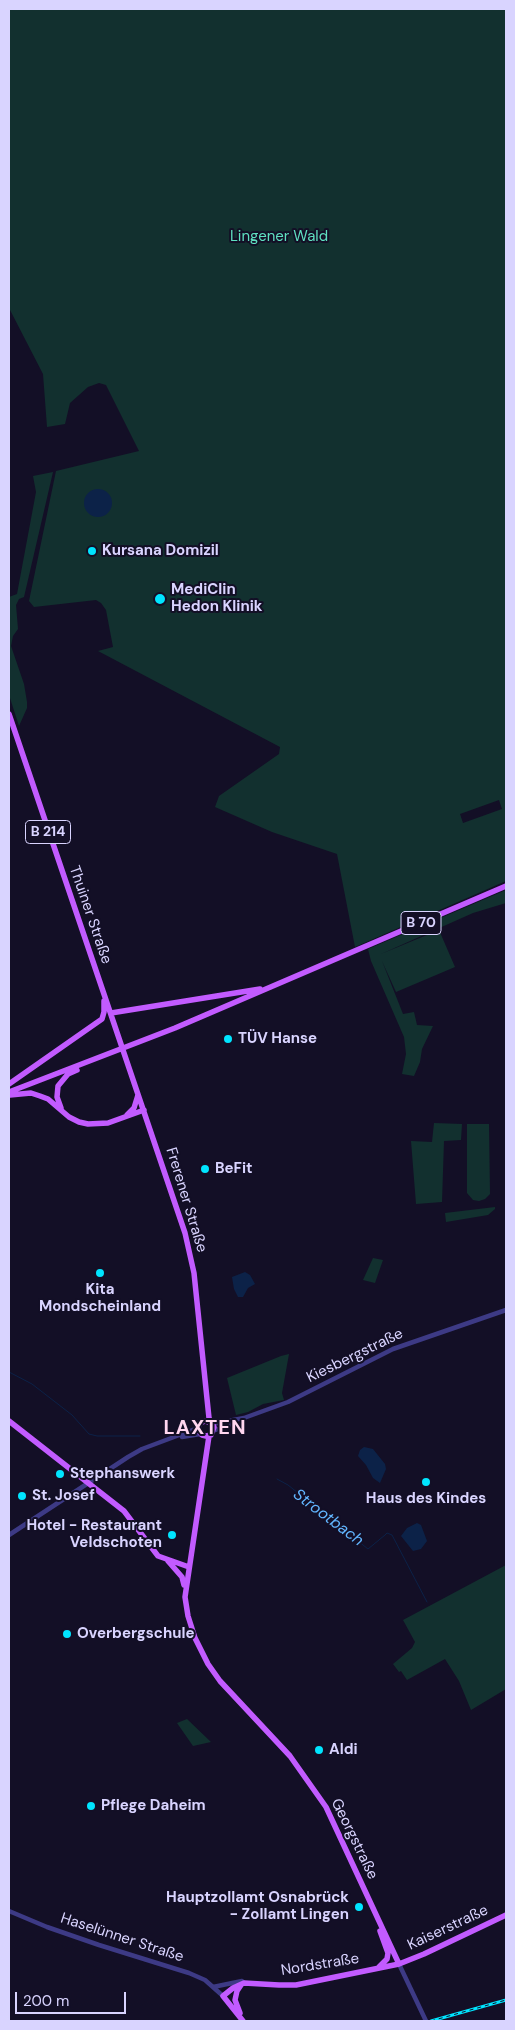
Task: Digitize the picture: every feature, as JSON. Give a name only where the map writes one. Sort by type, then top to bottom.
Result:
[{"type":"main road","name":"Thuiner Straße","points":[[9,714],[138,1093]]},
{"type":"main road","name":"B 70","points":[[9,1093],[272,987],[506,886]]},
{"type":"main road","points":[[111,1013],[272,987]]},
{"type":"main road","name":"B 214","points":[[102,1019],[104,994]]},
{"type":"main road","points":[[9,1084],[102,1019],[114,1021]]},
{"type":"main road","points":[[64,1112],[57,1097],[58,1086],[61,1080],[68,1074],[96,1059]]},
{"type":"main road","points":[[9,1093],[31,1093],[48,1099],[79,1122],[88,1124],[108,1123],[144,1110]]},
{"type":"main road","name":"B 214","points":[[138,1093],[144,1110]]},
{"type":"main road","points":[[124,1117],[134,1108],[138,1093]]},
{"type":"main road","name":"Frerener Straße","points":[[144,1110],[190,1249],[206,1389],[212,1423],[205,1433]]},
{"type":"main road","name":"Frerener Straße","points":[[204,1421],[206,1389]]},
{"type":"main road","points":[[9,1421],[124,1511],[141,1532],[154,1553],[168,1561],[189,1567]]},
{"type":"main road","points":[[185,1591],[204,1459],[204,1421],[212,1423]]},
{"type":"main road","points":[[168,1561],[182,1577],[185,1591]]},
{"type":"main road","name":"Georgstraße","points":[[185,1591],[186,1610],[195,1638],[213,1671],[232,1695],[290,1756],[326,1807],[399,1964]]},
{"type":"main road","name":"Kaiserstraße","points":[[399,1964],[416,1958],[506,1915]]},
{"type":"main road","points":[[369,1970],[380,1966],[388,1956],[379,1928],[379,1921]]},
{"type":"main road","name":"Nordstraße","points":[[244,1982],[280,1985],[296,1984],[399,1964]]},
{"type":"main road","points":[[244,1982],[223,1996],[244,2021]]},
{"type":"main road","points":[[238,2012],[235,1996],[239,1987],[244,1982]]},
{"type":"street","name":"Kiesbergstraße","points":[[9,1535],[142,1449],[171,1439],[205,1433],[300,1397],[398,1347],[506,1310]]},
{"type":"street","name":"Kiesbergstraße","points":[[212,1423],[244,1418]]},
{"type":"street","name":"Haselünner Straße","points":[[9,1911],[47,1927],[99,1945],[190,1973],[213,1987],[223,1996]]},
{"type":"street","name":"Georgstraße","points":[[399,1964],[426,2021]]},
{"type":"street","points":[[213,1987],[244,1982]]},
{"type":"green space","name":"Lingener Wald","points":[[9,9],[506,9],[506,881],[355,947],[337,854],[272,832],[215,807],[219,796],[279,754],[280,747],[98,651],[113,647],[106,610],[96,600],[34,607],[29,601],[56,471],[139,451],[106,385],[99,383],[88,387],[70,403],[65,424],[47,427],[43,374],[9,308]],"holes":[[[499,800],[502,809],[463,823],[460,814]]]},
{"type":"green space","points":[[53,472],[24,597],[19,599],[16,605],[18,629],[13,636],[11,646],[24,684],[27,702],[27,708],[19,726],[9,695],[9,597],[17,594],[36,492],[33,476]]},
{"type":"green space","points":[[506,890],[506,903],[473,913],[381,954],[439,930],[455,967],[396,992],[382,961],[403,1014],[414,1012],[417,1025],[433,1026],[422,1049],[420,1062],[414,1076],[402,1074],[406,1054],[404,1037],[371,961],[368,949]]},
{"type":"green space","points":[[434,1123],[462,1124],[461,1140],[444,1141],[442,1202],[416,1204],[411,1141],[432,1142]]},
{"type":"green space","points":[[467,1124],[489,1124],[490,1194],[485,1199],[479,1201],[473,1200],[467,1193]]},
{"type":"green space","points":[[495,1207],[488,1215],[446,1222],[445,1213]]},
{"type":"green space","points":[[373,1258],[383,1260],[375,1283],[363,1280]]},
{"type":"green space","points":[[289,1354],[282,1393],[284,1400],[263,1404],[248,1412],[236,1415],[227,1378]]},
{"type":"green space","points":[[506,1565],[506,1689],[471,1710],[459,1681],[445,1659],[407,1680],[393,1664],[412,1648],[415,1642],[403,1620]]},
{"type":"green space","points":[[187,1719],[211,1742],[193,1746],[177,1723]]},
{"type":"water","points":[[98,489],[108,493],[112,503],[108,513],[98,517],[88,513],[84,503],[88,493]]},
{"type":"water","points":[[245,1272],[250,1275],[255,1284],[248,1288],[243,1297],[238,1297],[234,1289],[232,1277]]},
{"type":"water","points":[[364,1447],[373,1449],[385,1464],[386,1469],[380,1483],[373,1478],[366,1465],[358,1456],[360,1450]]},
{"type":"water","points":[[417,1523],[421,1525],[427,1541],[421,1549],[413,1551],[401,1536],[407,1528]]},
{"type":"waterway","name":"Strootbach","points":[[9,1372],[32,1384],[72,1415],[89,1434],[97,1436],[140,1436]]},
{"type":"waterway","name":"Strootbach","points":[[277,1479],[288,1485],[368,1549],[387,1533],[392,1535],[427,1602]]},
{"type":"railway","points":[[431,2021],[506,2000]]},
{"type":"place","name":"Kursana Domizil","points":[[92,551]]},
{"type":"place","name":"MediClin Hedon Klinik","points":[[160,599]]},
{"type":"place","name":"TÜV Hanse","points":[[228,1039]]},
{"type":"place","name":"BeFit","points":[[205,1169]]},
{"type":"place","name":"Kita Mondscheinland","points":[[100,1273]]},
{"type":"place","name":"Stephanswerk","points":[[60,1474]]},
{"type":"place","name":"Haus des Kindes","points":[[426,1482]]},
{"type":"place","name":"St. Josef","points":[[22,1496]]},
{"type":"place","name":"Hotel - Restaurant Veldschoten","points":[[172,1535]]},
{"type":"place","name":"Overbergschule","points":[[67,1634]]},
{"type":"place","name":"Aldi","points":[[319,1750]]},
{"type":"place","name":"Pflege Daheim","points":[[91,1806]]},
{"type":"place","name":"Hauptzollamt Osnabrück - Zollamt Lingen","points":[[359,1907]]},
{"type":"district","name":"LAXTEN","points":[[205,1429]]}]
